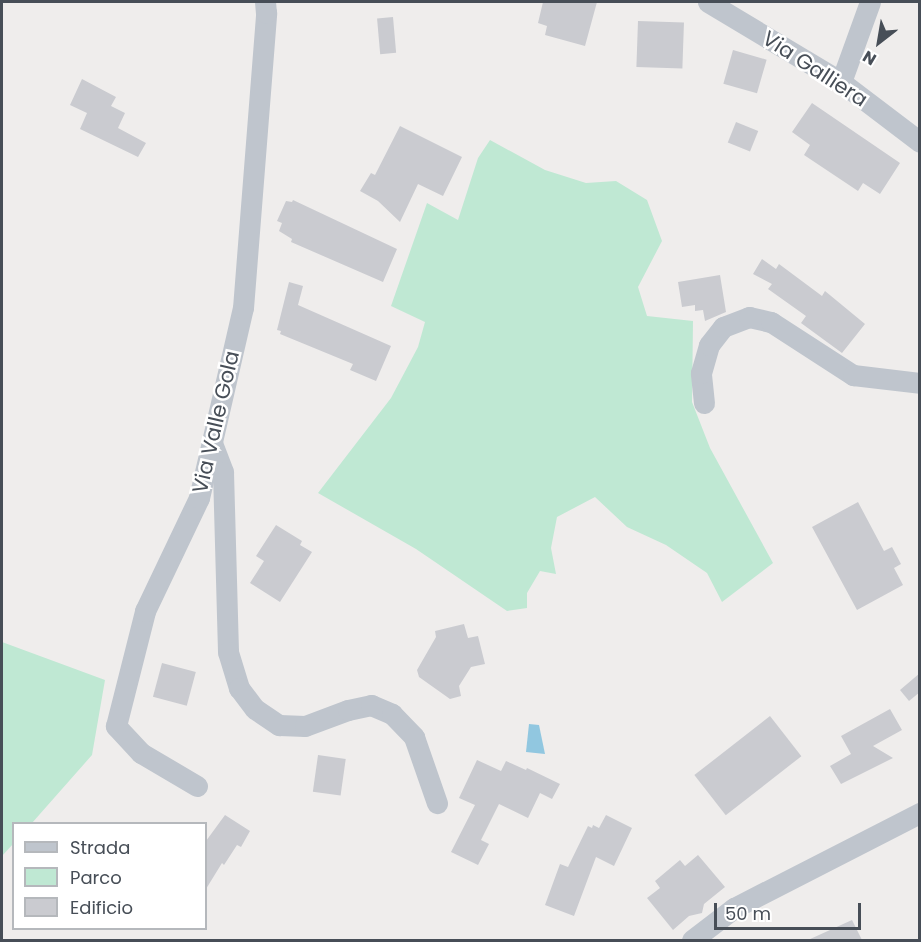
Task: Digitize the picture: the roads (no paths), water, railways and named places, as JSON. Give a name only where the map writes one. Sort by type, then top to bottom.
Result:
[{"type":"street","name":"Via Valle Gola","points":[[197,786],[141,753],[116,726],[145,611],[199,498],[243,308],[265,2]]},
{"type":"street","name":"Via Galliera","points":[[708,2],[841,82],[920,142]]},
{"type":"street","points":[[841,82],[870,2]]},
{"type":"street","points":[[704,403],[701,373],[709,345],[723,327],[749,317],[771,322],[853,375],[920,383]]},
{"type":"street","points":[[212,442],[223,472],[228,652],[239,688],[255,709],[279,725],[305,726],[348,710],[371,705],[392,714],[414,737],[437,803]]},
{"type":"street","points":[[692,940],[734,908],[920,813]]},
{"type":"water","points":[[529,724],[539,725],[545,754],[526,752]]}]
